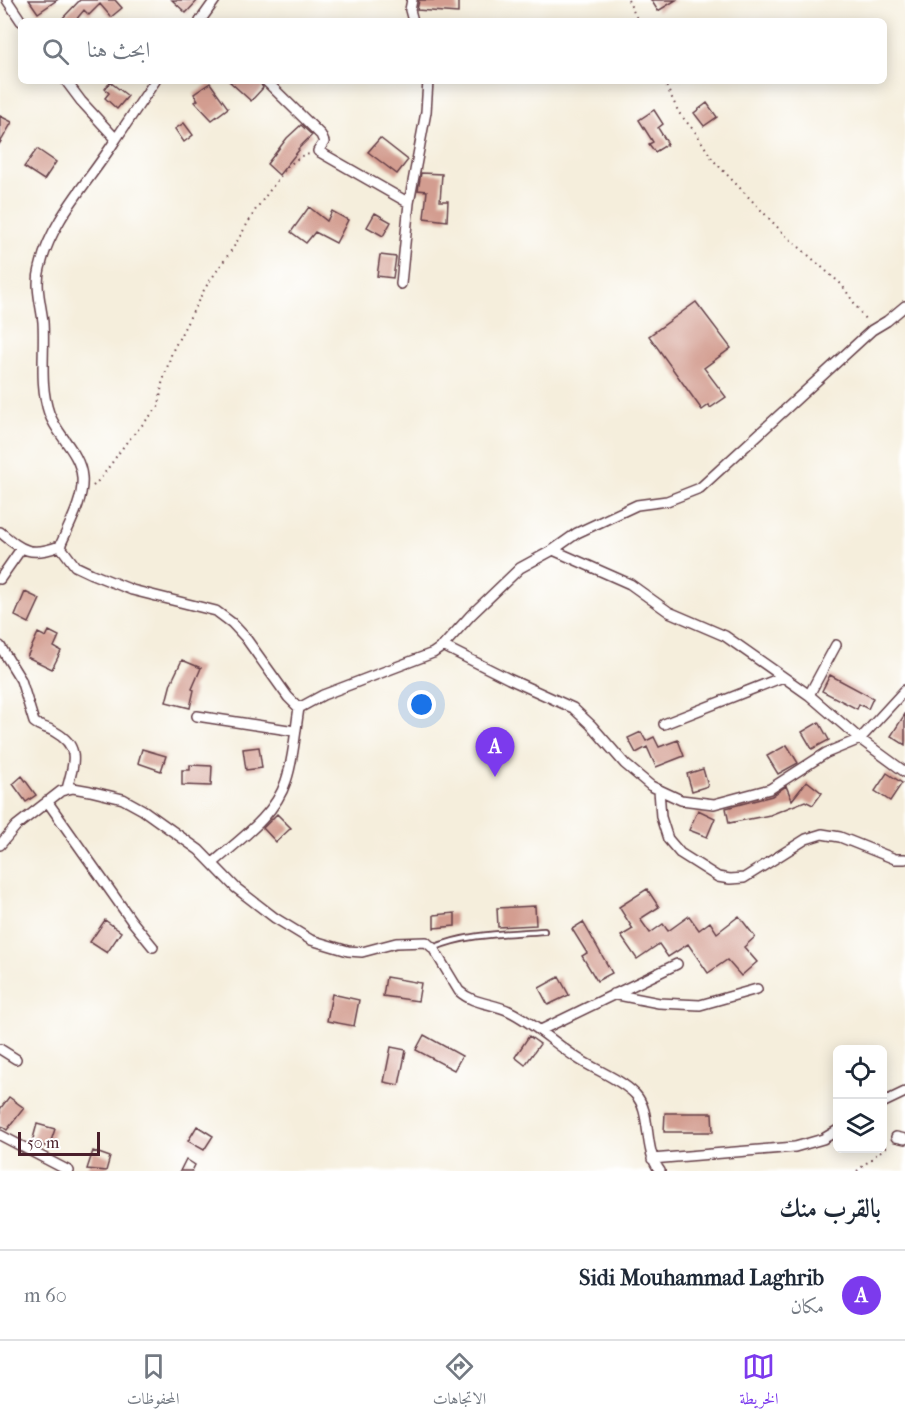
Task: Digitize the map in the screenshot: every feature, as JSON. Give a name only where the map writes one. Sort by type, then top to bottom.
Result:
[{"type":"street","points":[[7,0],[19,18]]},
{"type":"street","points":[[202,18],[215,0]]},
{"type":"street","points":[[412,0],[410,10],[412,18]]},
{"type":"street","points":[[68,84],[116,139]]},
{"type":"street","points":[[60,546],[81,494],[83,479],[79,463],[69,445],[58,432],[48,412],[44,384],[43,322],[38,281],[44,253],[67,209],[153,84]]},
{"type":"street","points":[[269,84],[321,135],[324,142],[318,151],[409,203]]},
{"type":"street","points":[[401,284],[409,203],[426,112],[428,84]]},
{"type":"street","points":[[299,708],[323,695],[418,659],[443,646],[471,615],[520,568],[553,550],[577,533],[637,505],[667,501],[700,488],[872,330],[905,306]]},
{"type":"street","points":[[0,532],[21,549],[41,552],[60,546]]},
{"type":"street","points":[[60,546],[75,566],[92,574],[132,590],[216,611],[245,637],[288,697],[299,708]]},
{"type":"street","points":[[0,579],[21,549]]},
{"type":"street","points":[[553,550],[630,584],[669,612],[725,636],[809,695],[905,772]]},
{"type":"street","points":[[809,695],[836,645]]},
{"type":"street","points":[[0,646],[21,680],[34,722],[61,735],[73,750],[74,759],[67,789]]},
{"type":"street","points":[[443,646],[573,708],[591,725],[625,765],[645,783],[681,800],[714,804],[770,789],[826,753],[861,739],[905,690]]},
{"type":"street","points":[[664,724],[783,677]]},
{"type":"street","points":[[213,863],[265,816],[274,804],[286,782],[299,708]]},
{"type":"street","points":[[197,716],[295,730]]},
{"type":"street","points":[[0,845],[16,826],[47,801],[67,789],[73,788],[107,795],[123,799],[143,810],[199,850],[236,888],[275,918],[311,940],[348,951],[362,952],[396,943],[423,941],[433,948],[459,992],[465,997],[510,1012],[541,1030],[575,1057],[626,1087],[636,1096],[644,1116],[654,1167],[795,1147],[823,1139],[833,1133]]},
{"type":"street","points":[[660,790],[661,816],[668,839],[680,853],[718,876],[730,879],[744,878],[806,839],[822,834],[840,837],[895,859],[905,859]]},
{"type":"street","points":[[47,801],[131,920],[153,946]]},
{"type":"street","points":[[541,1030],[677,963]]},
{"type":"street","points":[[613,994],[659,1003],[700,1005],[757,989]]},
{"type":"street","points":[[0,1049],[16,1059]]},
{"type":"street","points":[[887,1101],[905,1092]]},
{"type":"street","points":[[0,1135],[69,1171]]},
{"type":"lane","points":[[433,948],[451,940],[471,936],[544,931]]},
{"type":"path","points":[[628,0],[637,18]]},
{"type":"path","points":[[665,84],[679,113],[696,133],[713,160],[782,232],[842,285],[872,330]]},
{"type":"path","points":[[81,494],[101,478],[126,443],[159,406],[162,384],[172,352],[205,288],[235,245],[256,209],[288,166],[301,156],[318,151]]},
{"type":"path","points":[[857,1171],[901,1138]]},
{"type":"building","points":[[29,0],[57,0],[38,13]]},
{"type":"building","points":[[80,0],[115,0],[122,8],[111,17],[100,4],[89,15],[84,10],[77,18],[63,18]]},
{"type":"building","points":[[172,0],[198,0],[186,13]]},
{"type":"building","points":[[419,0],[458,0],[458,13],[417,10]]},
{"type":"building","points":[[651,0],[676,0],[658,11]]},
{"type":"building","points":[[109,84],[113,84],[128,96],[117,109],[105,98],[109,93],[105,89]]},
{"type":"building","points":[[211,84],[228,108],[212,120],[195,102],[198,100],[194,94]]},
{"type":"building","points":[[232,84],[261,84],[263,88],[251,101]]},
{"type":"building","points":[[707,103],[717,117],[704,126],[694,113]]},
{"type":"building","points":[[654,110],[663,124],[658,128],[668,144],[655,152],[649,144],[653,142],[639,120]]},
{"type":"building","points":[[0,116],[12,122],[0,143]]},
{"type":"building","points":[[184,123],[193,135],[184,142],[175,129]]},
{"type":"building","points":[[301,125],[312,135],[298,149],[279,175],[267,164],[287,138]]},
{"type":"building","points":[[380,138],[408,160],[397,174],[368,152]]},
{"type":"building","points":[[37,149],[56,162],[44,180],[24,167]]},
{"type":"building","points":[[421,173],[442,174],[440,201],[448,201],[447,221],[424,218],[427,191],[418,190]]},
{"type":"building","points":[[309,207],[327,221],[332,211],[348,220],[336,243],[315,232],[306,243],[291,232]]},
{"type":"building","points":[[375,213],[391,222],[383,236],[367,227]]},
{"type":"building","points":[[380,255],[396,257],[393,278],[377,276]]},
{"type":"building","points":[[696,302],[731,348],[704,368],[726,397],[710,408],[709,405],[702,410],[649,336]]},
{"type":"building","points":[[25,592],[40,599],[29,623],[15,616]]},
{"type":"building","points":[[49,631],[59,636],[54,647],[61,651],[52,669],[27,657],[38,633],[46,637]]},
{"type":"building","points":[[182,660],[201,668],[192,689],[194,690],[190,708],[166,702],[171,683]]},
{"type":"building","points":[[830,675],[873,698],[868,709],[859,704],[857,709],[822,691]]},
{"type":"building","points":[[905,714],[905,745],[891,736]]},
{"type":"building","points":[[819,722],[829,740],[812,749],[802,732]]},
{"type":"building","points":[[641,732],[646,741],[654,737],[659,747],[678,740],[684,756],[656,767],[647,747],[636,753],[628,738]]},
{"type":"building","points":[[787,745],[798,763],[778,774],[767,756]]},
{"type":"building","points":[[259,747],[262,768],[246,770],[243,749]]},
{"type":"building","points":[[142,749],[166,756],[161,771],[138,763]]},
{"type":"building","points":[[190,765],[212,766],[211,786],[182,785],[182,770],[190,770]]},
{"type":"building","points":[[703,769],[708,786],[692,791],[687,774]]},
{"type":"building","points":[[887,773],[902,783],[890,801],[875,791]]},
{"type":"building","points":[[22,776],[36,795],[26,802],[13,784]]},
{"type":"building","points":[[807,781],[822,793],[813,805],[805,801],[770,815],[729,823],[726,808],[772,796],[786,786],[792,800]]},
{"type":"building","points":[[698,810],[715,818],[707,837],[689,830]]},
{"type":"building","points":[[277,814],[291,828],[276,842],[263,828]]},
{"type":"building","points":[[647,889],[659,907],[640,919],[650,933],[663,924],[668,931],[689,916],[699,930],[710,922],[717,933],[739,916],[755,937],[744,947],[757,962],[741,976],[727,960],[708,973],[688,944],[668,957],[659,944],[637,959],[621,936],[633,929],[619,907]]},
{"type":"building","points":[[535,906],[536,925],[498,927],[497,908]]},
{"type":"building","points":[[455,913],[455,926],[434,928],[434,915]]},
{"type":"building","points":[[105,920],[121,932],[107,953],[90,942]]},
{"type":"building","points":[[583,922],[612,973],[597,981],[582,956],[587,953],[572,929]]},
{"type":"building","points":[[386,977],[421,983],[418,1001],[383,996]]},
{"type":"building","points":[[559,977],[569,995],[548,1005],[539,988]]},
{"type":"building","points":[[332,994],[359,1000],[354,1026],[327,1021]]},
{"type":"building","points":[[424,1035],[462,1056],[454,1070],[416,1050]]},
{"type":"building","points":[[529,1036],[540,1044],[525,1065],[515,1057]]},
{"type":"building","points":[[391,1047],[406,1050],[399,1085],[384,1082]]},
{"type":"building","points":[[9,1097],[24,1108],[7,1130],[0,1125],[0,1109]]},
{"type":"building","points":[[665,1113],[712,1113],[713,1132],[664,1132]]},
{"type":"building","points":[[37,1124],[55,1129],[49,1147],[32,1142]]},
{"type":"building","points":[[197,1126],[213,1136],[204,1150],[188,1141]]},
{"type":"building","points":[[93,1151],[110,1157],[106,1171],[87,1169]]},
{"type":"building","points":[[186,1159],[195,1165],[192,1171],[180,1171]]},
{"type":"place","name":"Sidi Mouhammad Laghrib","points":[[495,777]]}]
